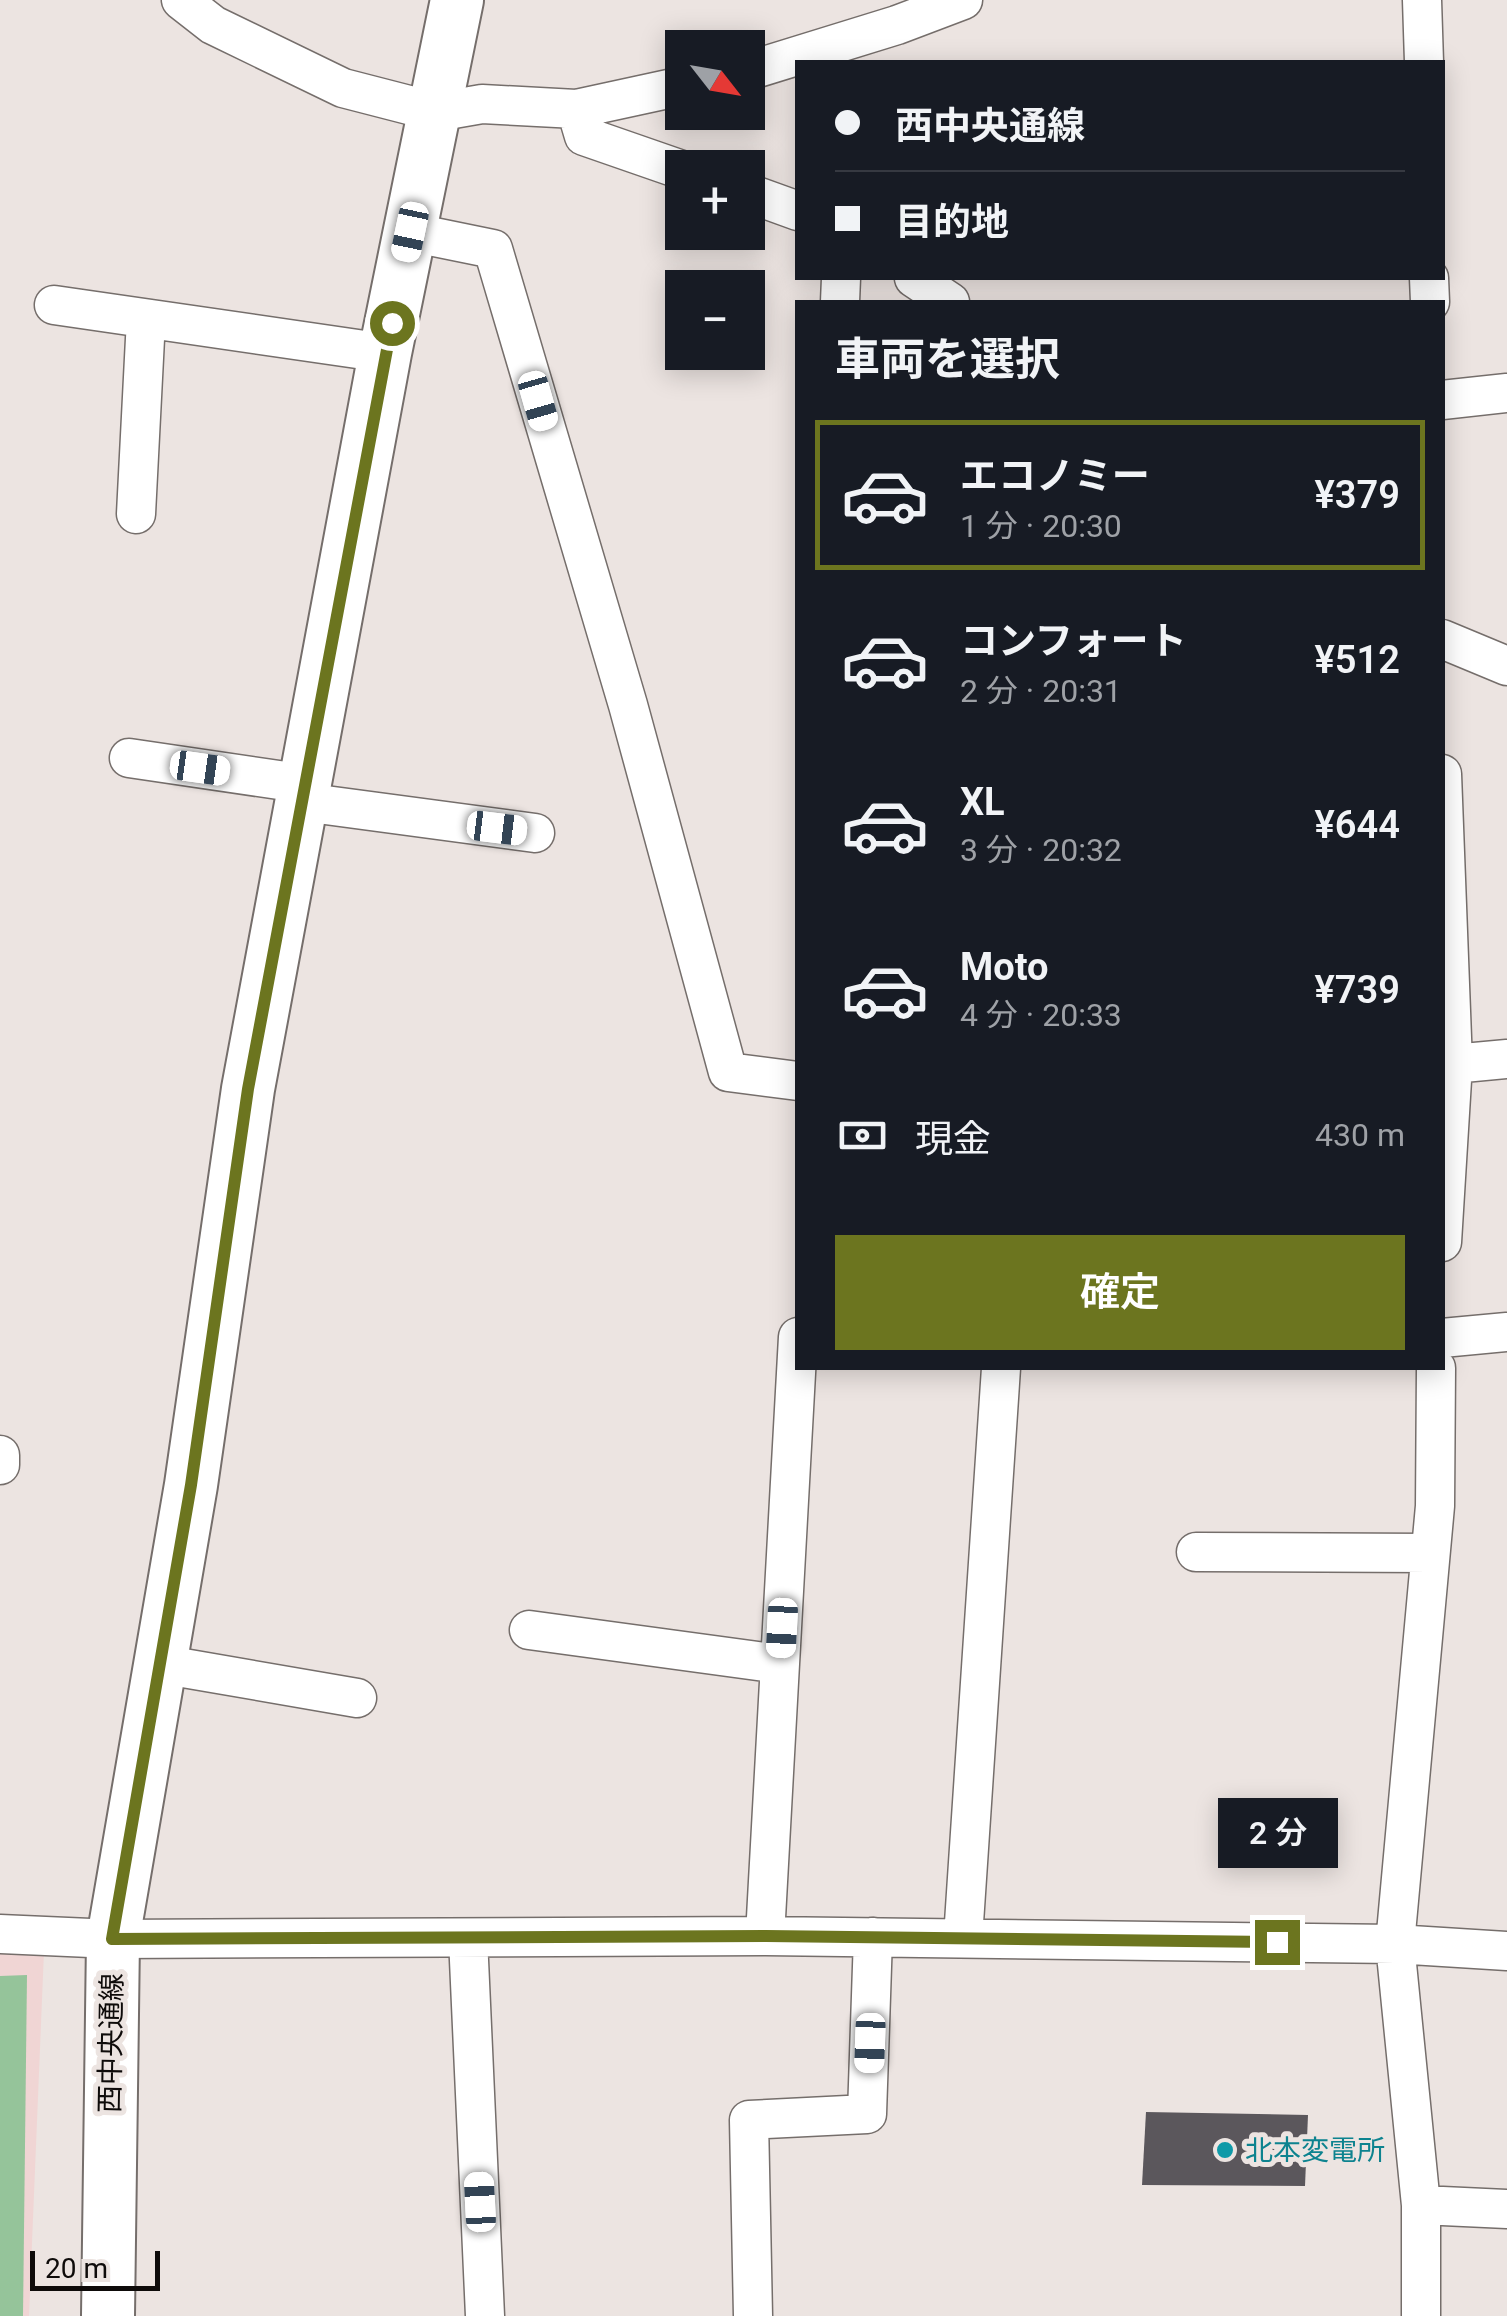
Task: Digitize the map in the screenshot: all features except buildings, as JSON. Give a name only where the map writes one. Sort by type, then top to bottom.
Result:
[{"type":"street","points":[[181,0],[213,25],[342,88],[436,112],[482,104],[576,109],[665,90]]},
{"type":"street","name":"西中央通線","points":[[108,2316],[112,1939],[191,1485],[248,1089],[385,353],[458,0]]},
{"type":"street","points":[[765,64],[895,13],[963,0]]},
{"type":"street","points":[[1422,0],[1424,60]]},
{"type":"street","points":[[576,109],[584,136],[665,164]]},
{"type":"street","points":[[765,199],[795,210]]},
{"type":"street","points":[[410,232],[492,249],[628,705],[728,1072],[795,1081]]},
{"type":"street","points":[[917,280],[947,300]]},
{"type":"street","points":[[54,305],[385,353]]},
{"type":"street","points":[[136,514],[146,319]]},
{"type":"street","points":[[1445,400],[1507,393]]},
{"type":"street","points":[[1445,640],[1507,666]]},
{"type":"street","points":[[129,758],[535,833]]},
{"type":"street","points":[[1445,920],[1445,1154]]},
{"type":"street","points":[[1448,1065],[1507,1059]]},
{"type":"street","points":[[1445,1338],[1507,1332]]},
{"type":"street","points":[[766,1936],[796,1370]]},
{"type":"street","points":[[964,1938],[1001,1370]]},
{"type":"street","points":[[1421,2316],[1421,2205],[1395,1944],[1435,1506],[1436,1370]]},
{"type":"street","points":[[0,1455],[0,1465]]},
{"type":"street","points":[[1196,1552],[1430,1553]]},
{"type":"street","points":[[529,1630],[780,1664]]},
{"type":"street","points":[[160,1664],[357,1698]]},
{"type":"street","points":[[0,1934],[112,1939],[964,1938],[1395,1944],[1507,1951]]},
{"type":"street","points":[[752,2316],[749,2120],[867,2114],[873,1937]]},
{"type":"street","points":[[468,1938],[485,2316]]},
{"type":"street","points":[[1421,2205],[1507,2209]]},
{"type":"shaded area","points":[[0,1951],[44,1951],[29,2316],[0,2316]]},
{"type":"green space","points":[[27,1975],[23,2316],[0,2316],[0,1976]]},
{"type":"place","name":"北本変電所","points":[[1225,2150]]},
{"type":"route","points":[[392,323],[248,1089],[191,1485],[112,1939],[766,1936],[1277,1942]]}]
